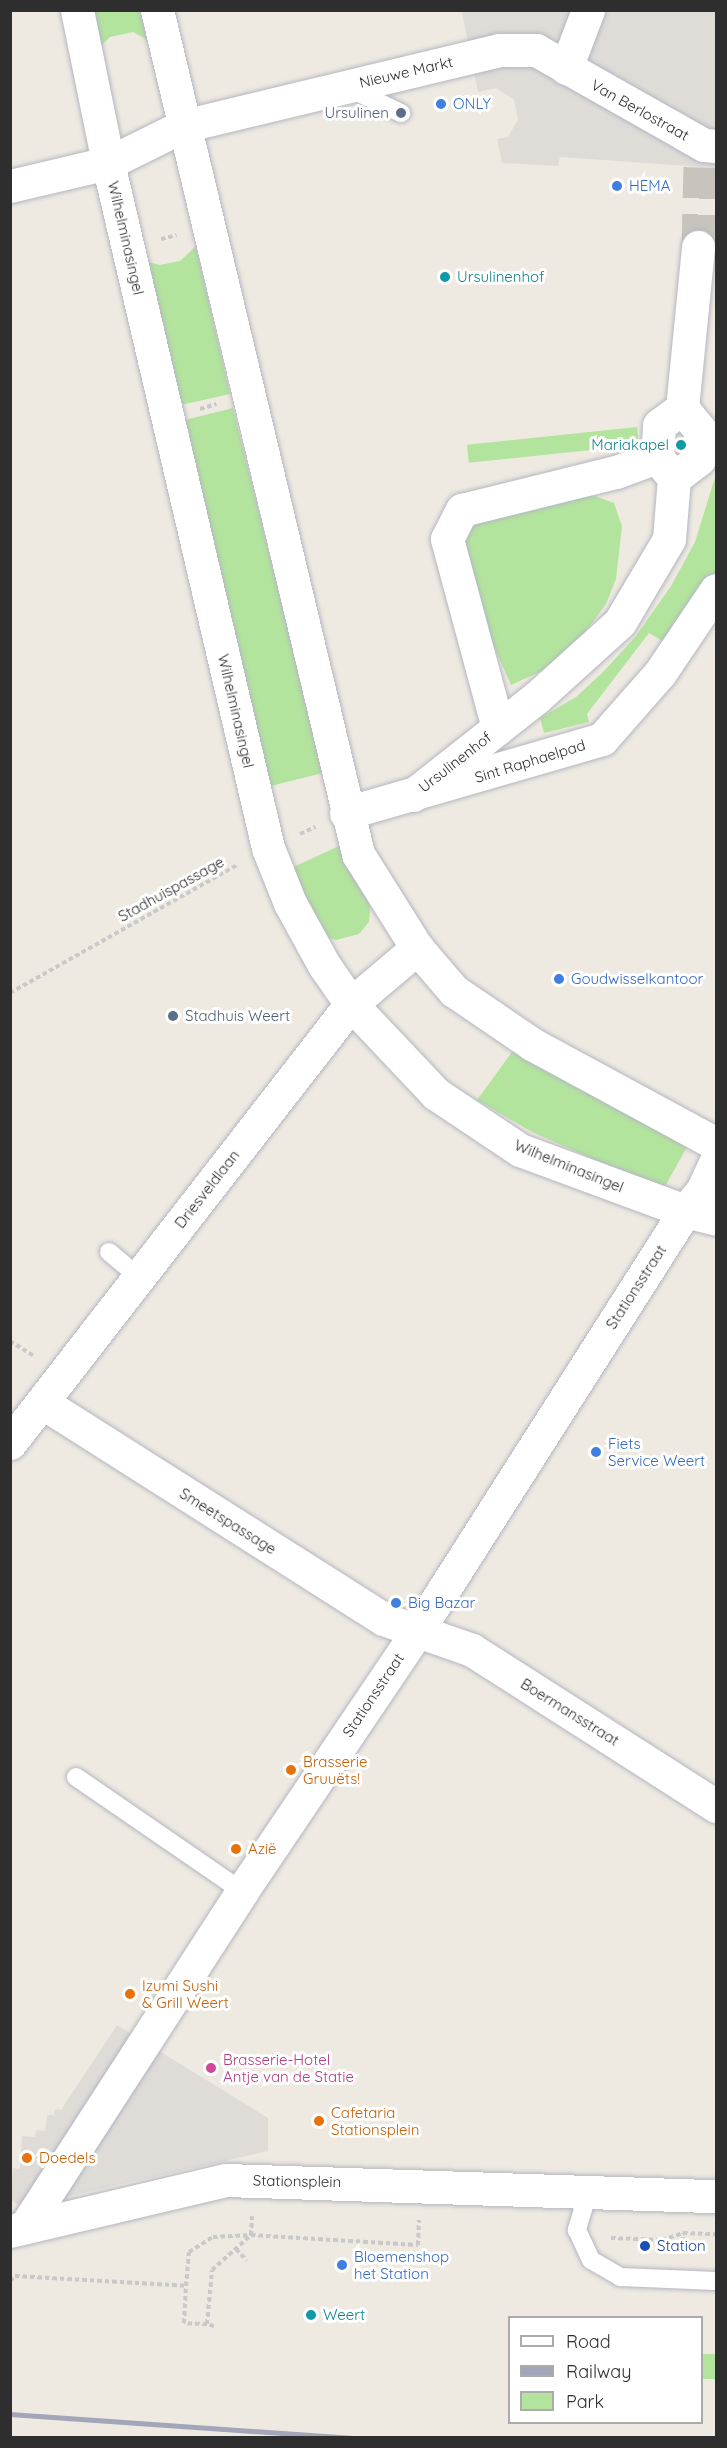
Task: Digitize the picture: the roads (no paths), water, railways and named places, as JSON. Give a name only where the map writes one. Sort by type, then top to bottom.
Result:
[{"type":"street","name":"Wilhelminasingel","points":[[77,10],[108,163],[268,848],[290,903],[324,965],[351,1004],[436,1094],[520,1150],[685,1211],[717,1219]]},
{"type":"street","points":[[157,10],[346,813],[358,854],[417,948],[454,991],[532,1044],[717,1144]]},
{"type":"street","points":[[566,68],[588,10]]},
{"type":"street","name":"Nieuwe Markt","points":[[10,186],[108,163],[183,126],[499,50],[536,50],[566,68]]},
{"type":"street","name":"Van Berlostraat","points":[[566,68],[707,153]]},
{"type":"street","name":"Ursulinenhof","points":[[498,728],[447,539],[462,510],[616,472],[665,467],[699,459],[700,430],[682,408],[698,246]]},
{"type":"street","name":"Ursulinenhof","points":[[413,795],[498,728],[620,622],[669,539],[665,467]]},
{"type":"street","name":"Sint Raphaelpad","points":[[346,813],[602,740],[660,673],[717,590]]},
{"type":"street","name":"Driesveldlaan","points":[[10,1443],[351,1004],[417,948]]},
{"type":"street","name":"Stationsstraat","points":[[18,2229],[418,1630],[685,1211],[702,1191],[717,1161]]},
{"type":"street","name":"Smeetspassage","points":[[43,1403],[383,1620],[418,1630]]},
{"type":"street","name":"Boermansstraat","points":[[418,1630],[472,1650],[717,1806]]},
{"type":"street","name":"Stationsplein","points":[[18,2229],[225,2180],[717,2196]]},
{"type":"lane","points":[[344,86],[401,113]]},
{"type":"lane","points":[[109,1252],[139,1276]]},
{"type":"lane","points":[[76,1777],[242,1891]]},
{"type":"lane","points":[[588,2193],[577,2230],[591,2260],[620,2277],[717,2281]]},
{"type":"tunnel","points":[[698,247],[700,167]]},
{"type":"railway","points":[[10,2414],[353,2438]]},
{"type":"place","name":"ONLY","points":[[441,104]]},
{"type":"place","name":"Ursulinen","points":[[401,113]]},
{"type":"place","name":"HEMA","points":[[617,186]]},
{"type":"place","name":"Ursulinenhof","points":[[445,277]]},
{"type":"place","name":"Mariakapel","points":[[681,445]]},
{"type":"place","name":"Goudwisselkantoor","points":[[559,979]]},
{"type":"place","name":"Stadhuis Weert","points":[[173,1016]]},
{"type":"place","name":"Fiets Service Weert","points":[[596,1452]]},
{"type":"place","name":"Big Bazar","points":[[396,1603]]},
{"type":"place","name":"Brasserie Gruuëts!","points":[[291,1770]]},
{"type":"place","name":"Azië","points":[[236,1849]]},
{"type":"place","name":"Izumi Sushi & Grill Weert","points":[[130,1994]]},
{"type":"place","name":"Brasserie-Hotel Antje van de Statie","points":[[211,2068]]},
{"type":"place","name":"Cafetaria Stationsplein","points":[[319,2121]]},
{"type":"place","name":"Doedels","points":[[27,2158]]},
{"type":"place","name":"Station","points":[[645,2246]]},
{"type":"place","name":"Bloemenshop het Station","points":[[342,2265]]},
{"type":"place","name":"Weert","points":[[311,2315]]}]
